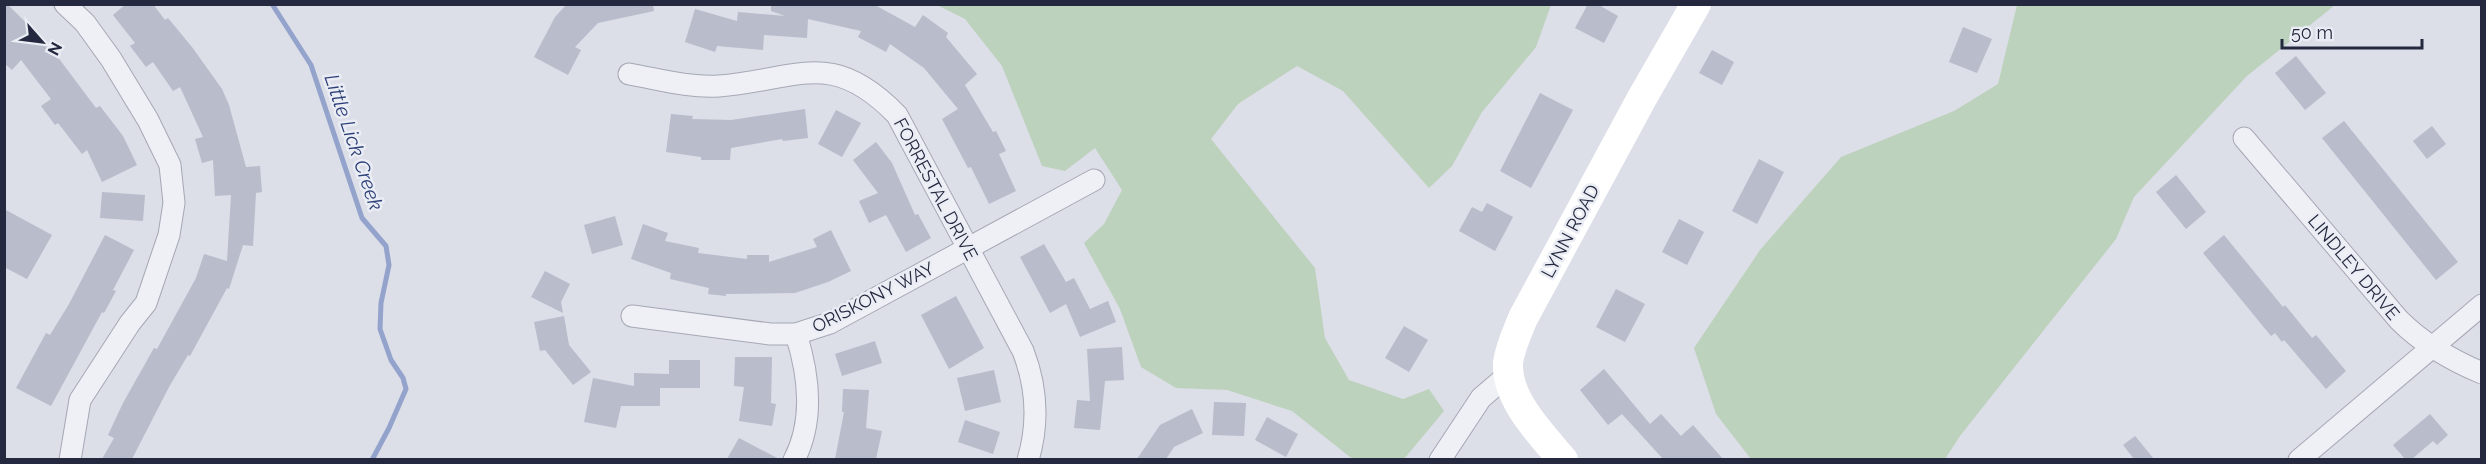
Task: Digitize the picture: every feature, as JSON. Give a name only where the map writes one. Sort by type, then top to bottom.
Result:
[{"type":"street","points":[[65,4],[86,22],[148,120],[170,165],[174,203],[169,235],[146,303],[118,340],[80,400],[70,459]]},
{"type":"street","name":"LYNN ROAD","points":[[1563,459],[1525,411],[1513,390],[1509,374],[1511,350],[1523,318],[1642,98],[1696,4]]},
{"type":"street","name":"FORRESTAL DRIVE","points":[[629,74],[693,85],[717,86],[809,72],[829,74],[851,80],[876,94],[897,114],[1023,351],[1029,367],[1035,398],[1035,426],[1028,459]]},
{"type":"street","name":"LINDLEY DRIVE","points":[[2244,138],[2413,334],[2455,361],[2481,373]]},
{"type":"street","name":"ORISKONY WAY","points":[[633,316],[770,334],[796,334],[830,323],[1094,180]]},
{"type":"street","points":[[2299,459],[2481,305]]},
{"type":"street","points":[[794,459],[800,448],[808,403],[807,374],[796,334]]},
{"type":"street","points":[[1440,459],[1481,398],[1509,374]]},
{"type":"green space","points":[[937,5],[1551,5],[1536,47],[1482,112],[1452,166],[1429,188],[1343,91],[1297,66],[1238,104],[1211,139],[1315,268],[1325,338],[1349,380],[1403,399],[1429,389],[1444,411],[1404,459],[1350,457],[1292,411],[1227,390],[1176,388],[1141,367],[1120,309],[1084,243],[1104,224],[1122,190],[1095,148],[1065,171],[1042,166],[1002,66],[965,19]]},
{"type":"green space","points":[[2017,5],[2335,5],[2247,76],[2134,197],[2116,239],[1960,436],[1945,459],[1751,459],[1716,414],[1694,348],[1760,250],[1841,157],[1954,111],[1998,84]]},
{"type":"building","points":[[4,4],[7,4],[48,44],[96,108],[100,106],[123,136],[137,165],[102,182],[87,150],[82,154],[58,123],[55,125],[41,106],[51,99],[21,60],[12,70],[4,63]]},
{"type":"building","points":[[126,4],[153,4],[165,20],[168,18],[192,47],[222,89],[229,105],[246,167],[260,166],[262,192],[256,193],[253,246],[243,245],[229,289],[227,288],[190,356],[188,355],[169,387],[132,459],[102,459],[114,438],[108,435],[123,403],[154,348],[157,349],[196,278],[204,254],[227,261],[231,195],[215,196],[213,160],[202,163],[195,139],[203,137],[180,87],[173,91],[153,62],[146,67],[130,46],[135,43],[113,15]]},
{"type":"building","points":[[567,4],[653,4],[654,11],[598,23],[575,47],[581,50],[568,75],[534,57],[555,17]]},
{"type":"building","points":[[771,4],[873,4],[915,27],[923,15],[948,33],[946,37],[977,74],[965,85],[993,132],[996,131],[1006,151],[999,154],[1016,191],[989,204],[971,167],[968,168],[942,119],[958,109],[924,68],[890,44],[886,52],[858,37],[861,31],[808,19],[807,38],[764,35],[763,50],[717,46],[715,52],[685,42],[695,9],[737,21],[738,12],[785,16],[771,11]]},
{"type":"building","points":[[1588,4],[1597,4],[1618,16],[1604,43],[1575,28]]},
{"type":"building","points":[[1963,27],[1992,39],[1977,73],[1949,62]]},
{"type":"building","points":[[1712,50],[1734,62],[1722,85],[1699,73]]},
{"type":"building","points":[[2296,56],[2326,93],[2305,110],[2275,73]]},
{"type":"building","points":[[1540,93],[1573,110],[1531,188],[1500,171]]},
{"type":"building","points":[[805,109],[808,138],[783,141],[782,139],[731,148],[730,160],[701,160],[701,157],[666,152],[671,114],[693,116],[692,119],[731,120]]},
{"type":"building","points":[[836,110],[861,123],[842,157],[818,144]]},
{"type":"building","points":[[2344,121],[2458,262],[2436,280],[2322,138]]},
{"type":"building","points":[[2432,126],[2446,144],[2427,159],[2413,141]]},
{"type":"building","points":[[876,142],[892,163],[915,215],[918,214],[931,238],[906,252],[886,215],[869,223],[859,201],[878,193],[853,160]]},
{"type":"building","points":[[1759,159],[1784,172],[1757,224],[1732,211]]},
{"type":"building","points":[[2176,175],[2206,212],[2186,229],[2156,192]]},
{"type":"building","points":[[102,192],[145,195],[143,221],[100,218]]},
{"type":"building","points":[[1487,203],[1513,217],[1495,251],[1459,231],[1472,207],[1482,212]]},
{"type":"building","points":[[4,209],[52,235],[27,279],[4,267]]},
{"type":"building","points":[[615,216],[623,245],[592,254],[584,225]]},
{"type":"building","points":[[1679,219],[1704,232],[1687,265],[1662,252]]},
{"type":"building","points":[[643,224],[668,233],[665,241],[699,248],[698,253],[747,259],[747,255],[769,255],[769,262],[817,247],[813,239],[831,230],[851,271],[828,282],[795,293],[726,294],[726,296],[708,294],[709,288],[670,279],[671,273],[631,259]]},
{"type":"building","points":[[105,235],[134,250],[113,290],[116,291],[104,313],[102,312],[51,406],[16,388],[46,333],[50,335],[69,304]]},
{"type":"building","points":[[2224,235],[2283,307],[2285,305],[2312,338],[2316,335],[2346,371],[2326,389],[2284,340],[2282,342],[2275,333],[2271,336],[2203,253]]},
{"type":"building","points":[[1044,244],[1066,282],[1074,278],[1090,309],[1108,301],[1116,322],[1080,337],[1066,304],[1050,313],[1020,257]]},
{"type":"building","points":[[545,271],[570,284],[561,302],[563,313],[531,297]]},
{"type":"building","points":[[1616,289],[1645,304],[1625,342],[1596,327]]},
{"type":"building","points":[[956,296],[984,348],[949,369],[921,315]]},
{"type":"building","points":[[564,316],[569,345],[591,372],[573,385],[545,350],[540,351],[534,322]]},
{"type":"building","points":[[1404,326],[1428,340],[1409,372],[1385,358]]},
{"type":"building","points":[[875,341],[882,363],[842,376],[835,354]]},
{"type":"building","points":[[1122,347],[1124,380],[1105,381],[1100,430],[1074,428],[1077,400],[1090,401],[1087,349]]},
{"type":"building","points":[[735,357],[772,357],[771,403],[776,404],[772,426],[739,421],[744,387],[734,386]]},
{"type":"building","points":[[669,360],[700,360],[700,388],[660,388],[660,406],[621,406],[616,428],[584,422],[593,378],[634,386],[634,373],[669,374]]},
{"type":"building","points":[[1604,369],[1650,424],[1661,414],[1681,436],[1693,425],[1723,459],[1663,459],[1622,414],[1608,425],[1580,390]]},
{"type":"building","points":[[994,370],[1001,402],[965,411],[957,378]]},
{"type":"building","points":[[843,389],[869,390],[866,428],[882,431],[876,459],[835,459],[844,412],[842,412]]},
{"type":"building","points":[[1214,402],[1246,403],[1244,436],[1212,435]]},
{"type":"building","points":[[1192,409],[1203,433],[1174,447],[1166,459],[1137,459],[1160,425]]},
{"type":"building","points":[[2430,414],[2448,435],[2437,445],[2433,441],[2412,459],[2405,459],[2393,445]]},
{"type":"building","points":[[1267,417],[1298,434],[1286,457],[1255,440]]},
{"type":"building","points":[[965,420],[1000,432],[993,454],[958,442]]},
{"type":"building","points":[[2135,436],[2154,459],[2134,459],[2123,445]]},
{"type":"building","points":[[739,438],[779,459],[727,459]]},
{"type":"waterway","name":"Little Lick Creek","points":[[272,4],[311,65],[362,218],[386,246],[389,265],[381,303],[380,329],[391,360],[403,378],[406,389],[372,460]]}]
